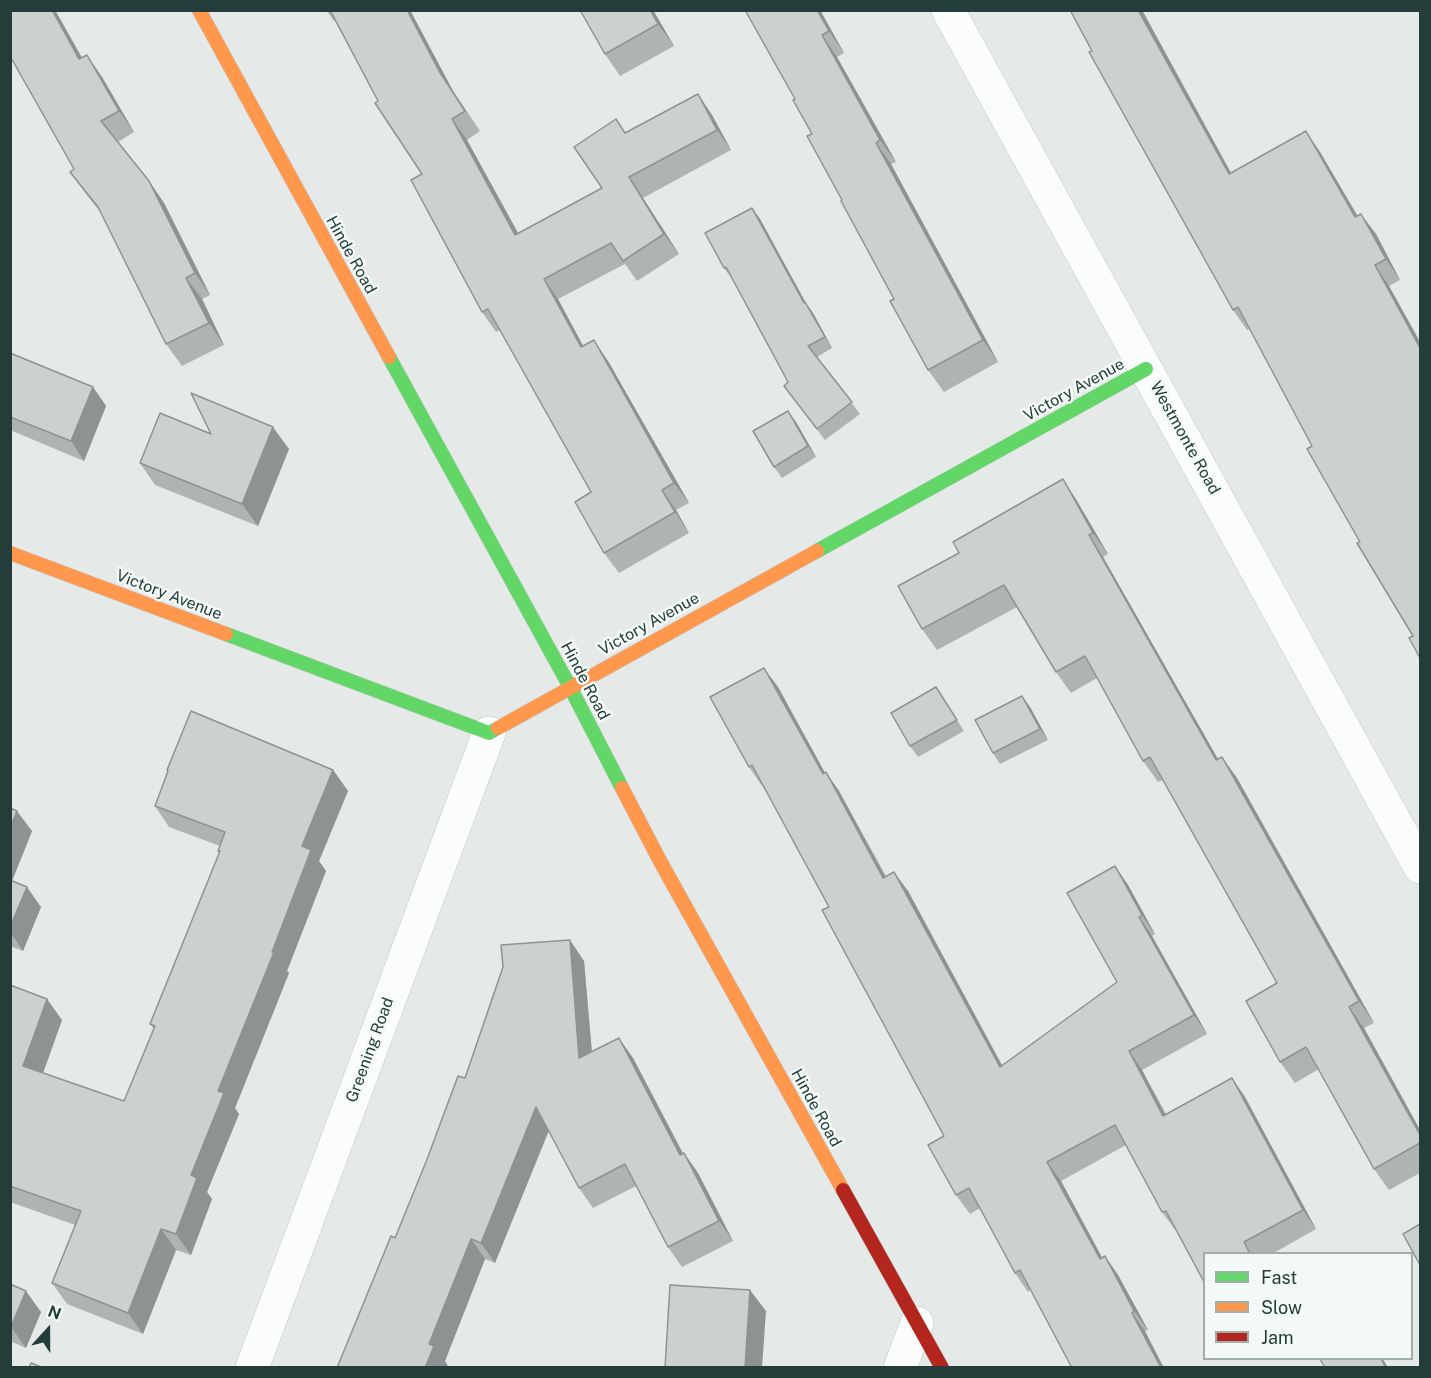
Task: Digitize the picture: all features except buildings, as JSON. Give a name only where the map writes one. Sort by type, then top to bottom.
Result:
[{"type":"street","name":"Hinde Road","points":[[199,10],[570,687],[660,861],[942,1368]]},
{"type":"street","name":"Westmonte Road","points":[[948,10],[1420,867]]},
{"type":"street","name":"Victory Avenue","points":[[10,553],[489,733],[1146,369]]},
{"type":"street","name":"Greening Road","points":[[252,1368],[489,733]]},
{"type":"street","points":[[900,1368],[917,1323]]},
{"type":"traffic: fast","points":[[389,357],[570,687],[622,788]]},
{"type":"traffic: fast","points":[[817,551],[1146,369]]},
{"type":"traffic: fast","points":[[226,634],[489,733],[498,728]]},
{"type":"traffic: slow","points":[[199,10],[389,357]]},
{"type":"traffic: slow","points":[[498,728],[817,551]]},
{"type":"traffic: slow","points":[[10,553],[226,634]]},
{"type":"traffic: slow","points":[[622,788],[660,861],[843,1190]]},
{"type":"traffic: jam","points":[[843,1190],[942,1368]]}]
